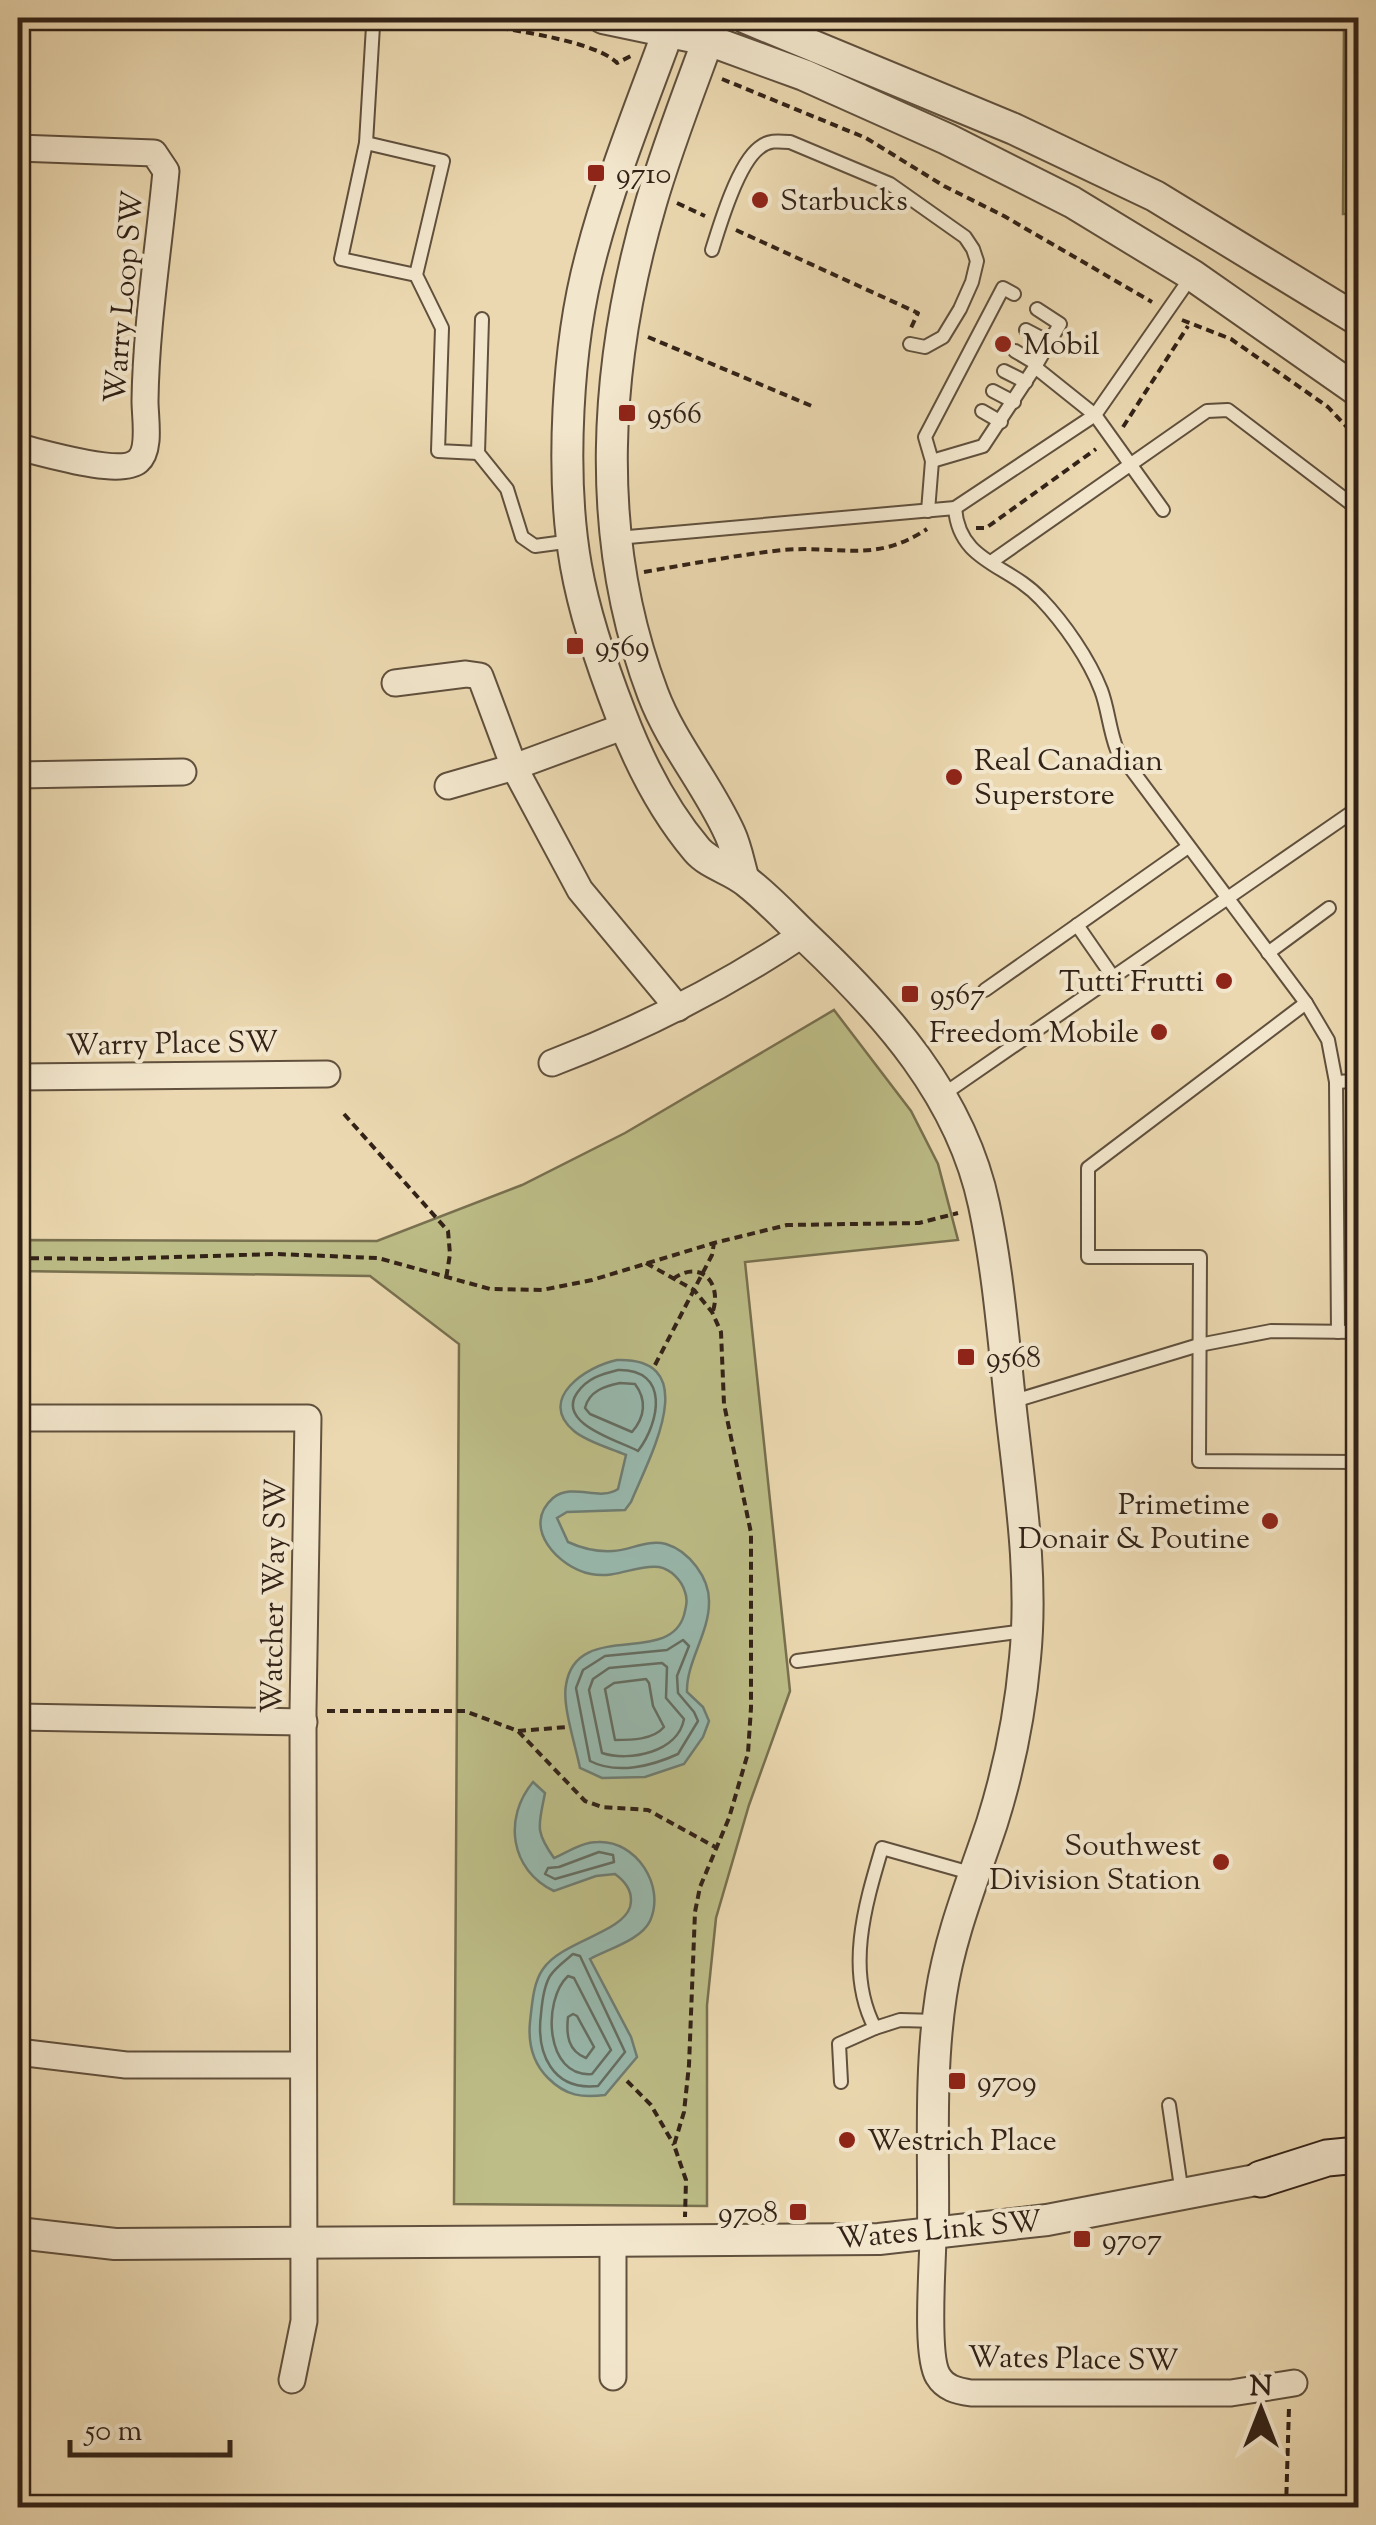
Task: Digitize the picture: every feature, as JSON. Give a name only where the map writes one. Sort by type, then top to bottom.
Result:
[{"type":"main road","points":[[1262,2179],[1327,2158],[1358,2154]]},
{"type":"main road","points":[[1262,2179],[1358,2178]]},
{"type":"street","points":[[603,18],[712,29],[947,139],[1072,202],[1192,275],[1358,391]]},
{"type":"street","points":[[746,18],[1014,129],[1156,196],[1358,320]]},
{"type":"street","points":[[670,24],[591,254],[571,386],[568,478],[572,541],[598,657],[654,787],[701,855],[743,877],[861,989],[926,1070],[970,1155],[993,1250],[1024,1527],[1027,1630],[1013,1743],[993,1819],[956,1924],[940,1996],[933,2235]]},
{"type":"street","points":[[712,29],[654,193],[622,327],[612,409],[611,497],[629,609],[653,694],[678,747],[730,834],[743,877]]},
{"type":"street","name":"Warry Loop SW","points":[[18,148],[154,153],[166,170],[145,386],[145,449],[139,460],[126,467],[18,447]]},
{"type":"street","points":[[395,683],[466,674],[480,676],[514,768],[580,890],[678,1008]]},
{"type":"street","points":[[448,786],[514,768],[625,726]]},
{"type":"street","points":[[18,775],[183,772]]},
{"type":"street","points":[[552,1063],[609,1042],[678,1008],[747,972],[803,934]]},
{"type":"street","name":"Warry Place SW","points":[[18,1077],[327,1074]]},
{"type":"street","name":"Watcher Way SW","points":[[18,1418],[308,1418],[305,2242]]},
{"type":"street","points":[[18,1718],[304,1716]]},
{"type":"street","points":[[18,2052],[126,2065],[303,2065]]},
{"type":"street","name":"Wates Link SW","points":[[18,2234],[116,2244],[861,2239],[933,2235],[1047,2220],[1262,2179]]},
{"type":"street","name":"Wates Place SW","points":[[933,2235],[932,2356],[940,2379],[948,2387],[971,2393],[1231,2392],[1294,2383]]},
{"type":"street","points":[[613,2240],[613,2377]]},
{"type":"street","points":[[292,2380],[304,2322],[305,2242]]},
{"type":"lane","points":[[372,26],[366,143],[342,259],[416,275]]},
{"type":"lane","points":[[712,250],[720,222],[750,158],[760,146],[774,141],[790,142],[890,184],[964,237],[977,261],[960,310],[942,337],[925,347],[908,342]]},
{"type":"lane","points":[[366,143],[443,160],[416,275],[442,328],[438,451],[478,453]]},
{"type":"lane","points":[[617,538],[955,508],[1095,414],[1192,275]]},
{"type":"lane","points":[[928,511],[932,461],[924,437],[954,393],[986,334],[1003,288],[1014,294]]},
{"type":"lane","points":[[932,461],[983,446],[1014,402],[1060,324],[1037,309]]},
{"type":"lane","points":[[482,319],[478,453],[507,489],[522,537],[535,546],[572,541]]},
{"type":"lane","points":[[1026,330],[1050,342]]},
{"type":"lane","points":[[1015,351],[1095,414],[1163,510]]},
{"type":"lane","points":[[1004,370],[1026,382]]},
{"type":"lane","points":[[993,391],[1014,402]]},
{"type":"lane","points":[[982,410],[1000,422]]},
{"type":"lane","points":[[990,562],[1207,410],[1228,410],[1358,510]]},
{"type":"lane","points":[[955,508],[956,528],[964,544],[1040,598],[1074,644],[1101,691],[1117,750],[1306,1003],[1328,1040],[1336,1082],[1338,1332]]},
{"type":"lane","points":[[941,1096],[1358,808]]},
{"type":"lane","points":[[985,990],[1188,847]]},
{"type":"lane","points":[[1268,953],[1329,908]]},
{"type":"lane","points":[[1077,925],[1113,977]]},
{"type":"lane","points":[[1306,1003],[1088,1168],[1088,1257],[1200,1257],[1200,1461],[1358,1462]]},
{"type":"lane","points":[[1336,1082],[1357,1080]]},
{"type":"lane","points":[[1010,1402],[1199,1345],[1271,1331],[1358,1332]]},
{"type":"lane","points":[[797,1660],[1027,1630]]},
{"type":"lane","points":[[875,2028],[866,2011],[859,1963],[865,1904],[882,1848],[974,1874]]},
{"type":"lane","points":[[840,2082],[839,2044],[900,2020],[939,2021]]},
{"type":"lane","points":[[1169,2104],[1182,2194]]},
{"type":"path","points":[[423,18],[552,39],[600,52],[617,63],[631,56],[657,62]]},
{"type":"path","points":[[697,72],[731,82],[866,138],[1188,325],[1231,339],[1328,407],[1358,438]]},
{"type":"path","points":[[654,193],[918,313],[908,342]]},
{"type":"path","points":[[622,327],[814,407]]},
{"type":"path","points":[[344,1114],[448,1231],[446,1279]]},
{"type":"path","points":[[18,1258],[110,1260],[276,1254],[378,1258],[490,1289],[542,1290],[787,1225],[919,1223],[984,1206]]},
{"type":"path","points":[[655,1365],[714,1242]]},
{"type":"path","points":[[646,1263],[694,1290],[712,1312],[721,1332],[724,1404],[751,1534],[748,1753],[718,1848],[700,1887],[695,1912],[689,2065],[684,2112],[674,2144]]},
{"type":"path","points":[[673,1279],[682,1272],[702,1273],[716,1288],[712,1312]]},
{"type":"path","points":[[304,1716],[465,1711],[518,1731],[567,1727]]},
{"type":"path","points":[[518,1731],[585,1801],[602,1808],[648,1810],[718,1848]]},
{"type":"path","points":[[627,2081],[651,2104],[674,2144],[686,2180],[684,2240]]},
{"type":"path","points":[[1286,2508],[1288,2417],[1294,2383]]},
{"type":"green space","points":[[1344,18],[1358,18],[1358,214],[1343,214]]},
{"type":"green space","points":[[834,1010],[911,1111],[938,1164],[958,1240],[745,1262],[790,1691],[749,1805],[716,1918],[707,2005],[707,2206],[454,2204],[459,1344],[370,1276],[18,1271],[18,1240],[377,1241],[522,1185],[625,1133]]},
{"type":"water","points":[[617,1360],[644,1364],[659,1375],[665,1393],[658,1438],[625,1510],[567,1512],[557,1518],[568,1542],[579,1546],[613,1551],[666,1544],[683,1553],[696,1567],[706,1584],[709,1603],[687,1692],[703,1707],[709,1721],[684,1764],[645,1777],[602,1778],[580,1768],[566,1704],[566,1685],[573,1665],[604,1648],[661,1639],[675,1630],[687,1601],[679,1580],[663,1568],[591,1574],[556,1555],[542,1533],[544,1509],[553,1498],[569,1492],[603,1494],[618,1489],[626,1455],[579,1435],[564,1419],[560,1407],[563,1396],[580,1377]]},
{"type":"water","points":[[533,1782],[545,1793],[540,1827],[543,1841],[554,1858],[586,1844],[612,1843],[635,1857],[651,1880],[654,1907],[646,1928],[590,1959],[631,2037],[637,2057],[605,2095],[568,2092],[543,2072],[531,2045],[531,2009],[543,1969],[563,1951],[616,1924],[630,1907],[630,1892],[615,1874],[596,1876],[554,1891],[528,1870],[520,1857],[515,1827],[523,1796]]},
{"type":"place","name":"9710","points":[[596,173]]},
{"type":"place","name":"Starbucks","points":[[760,200]]},
{"type":"place","name":"Mobil","points":[[1003,344]]},
{"type":"place","name":"9566","points":[[627,413]]},
{"type":"place","name":"9569","points":[[575,646]]},
{"type":"place","name":"Real Canadian Superstore","points":[[954,777]]},
{"type":"place","name":"Tutti Frutti","points":[[1224,981]]},
{"type":"place","name":"9567","points":[[910,994]]},
{"type":"place","name":"Freedom Mobile","points":[[1159,1032]]},
{"type":"place","name":"9568","points":[[966,1357]]},
{"type":"place","name":"Primetime Donair & Poutine","points":[[1270,1521]]},
{"type":"place","name":"Southwest Division Station","points":[[1221,1862]]},
{"type":"place","name":"9709","points":[[957,2081]]},
{"type":"place","name":"Westrich Place","points":[[847,2140]]},
{"type":"place","name":"9708","points":[[798,2212]]},
{"type":"place","name":"9707","points":[[1082,2239]]}]
